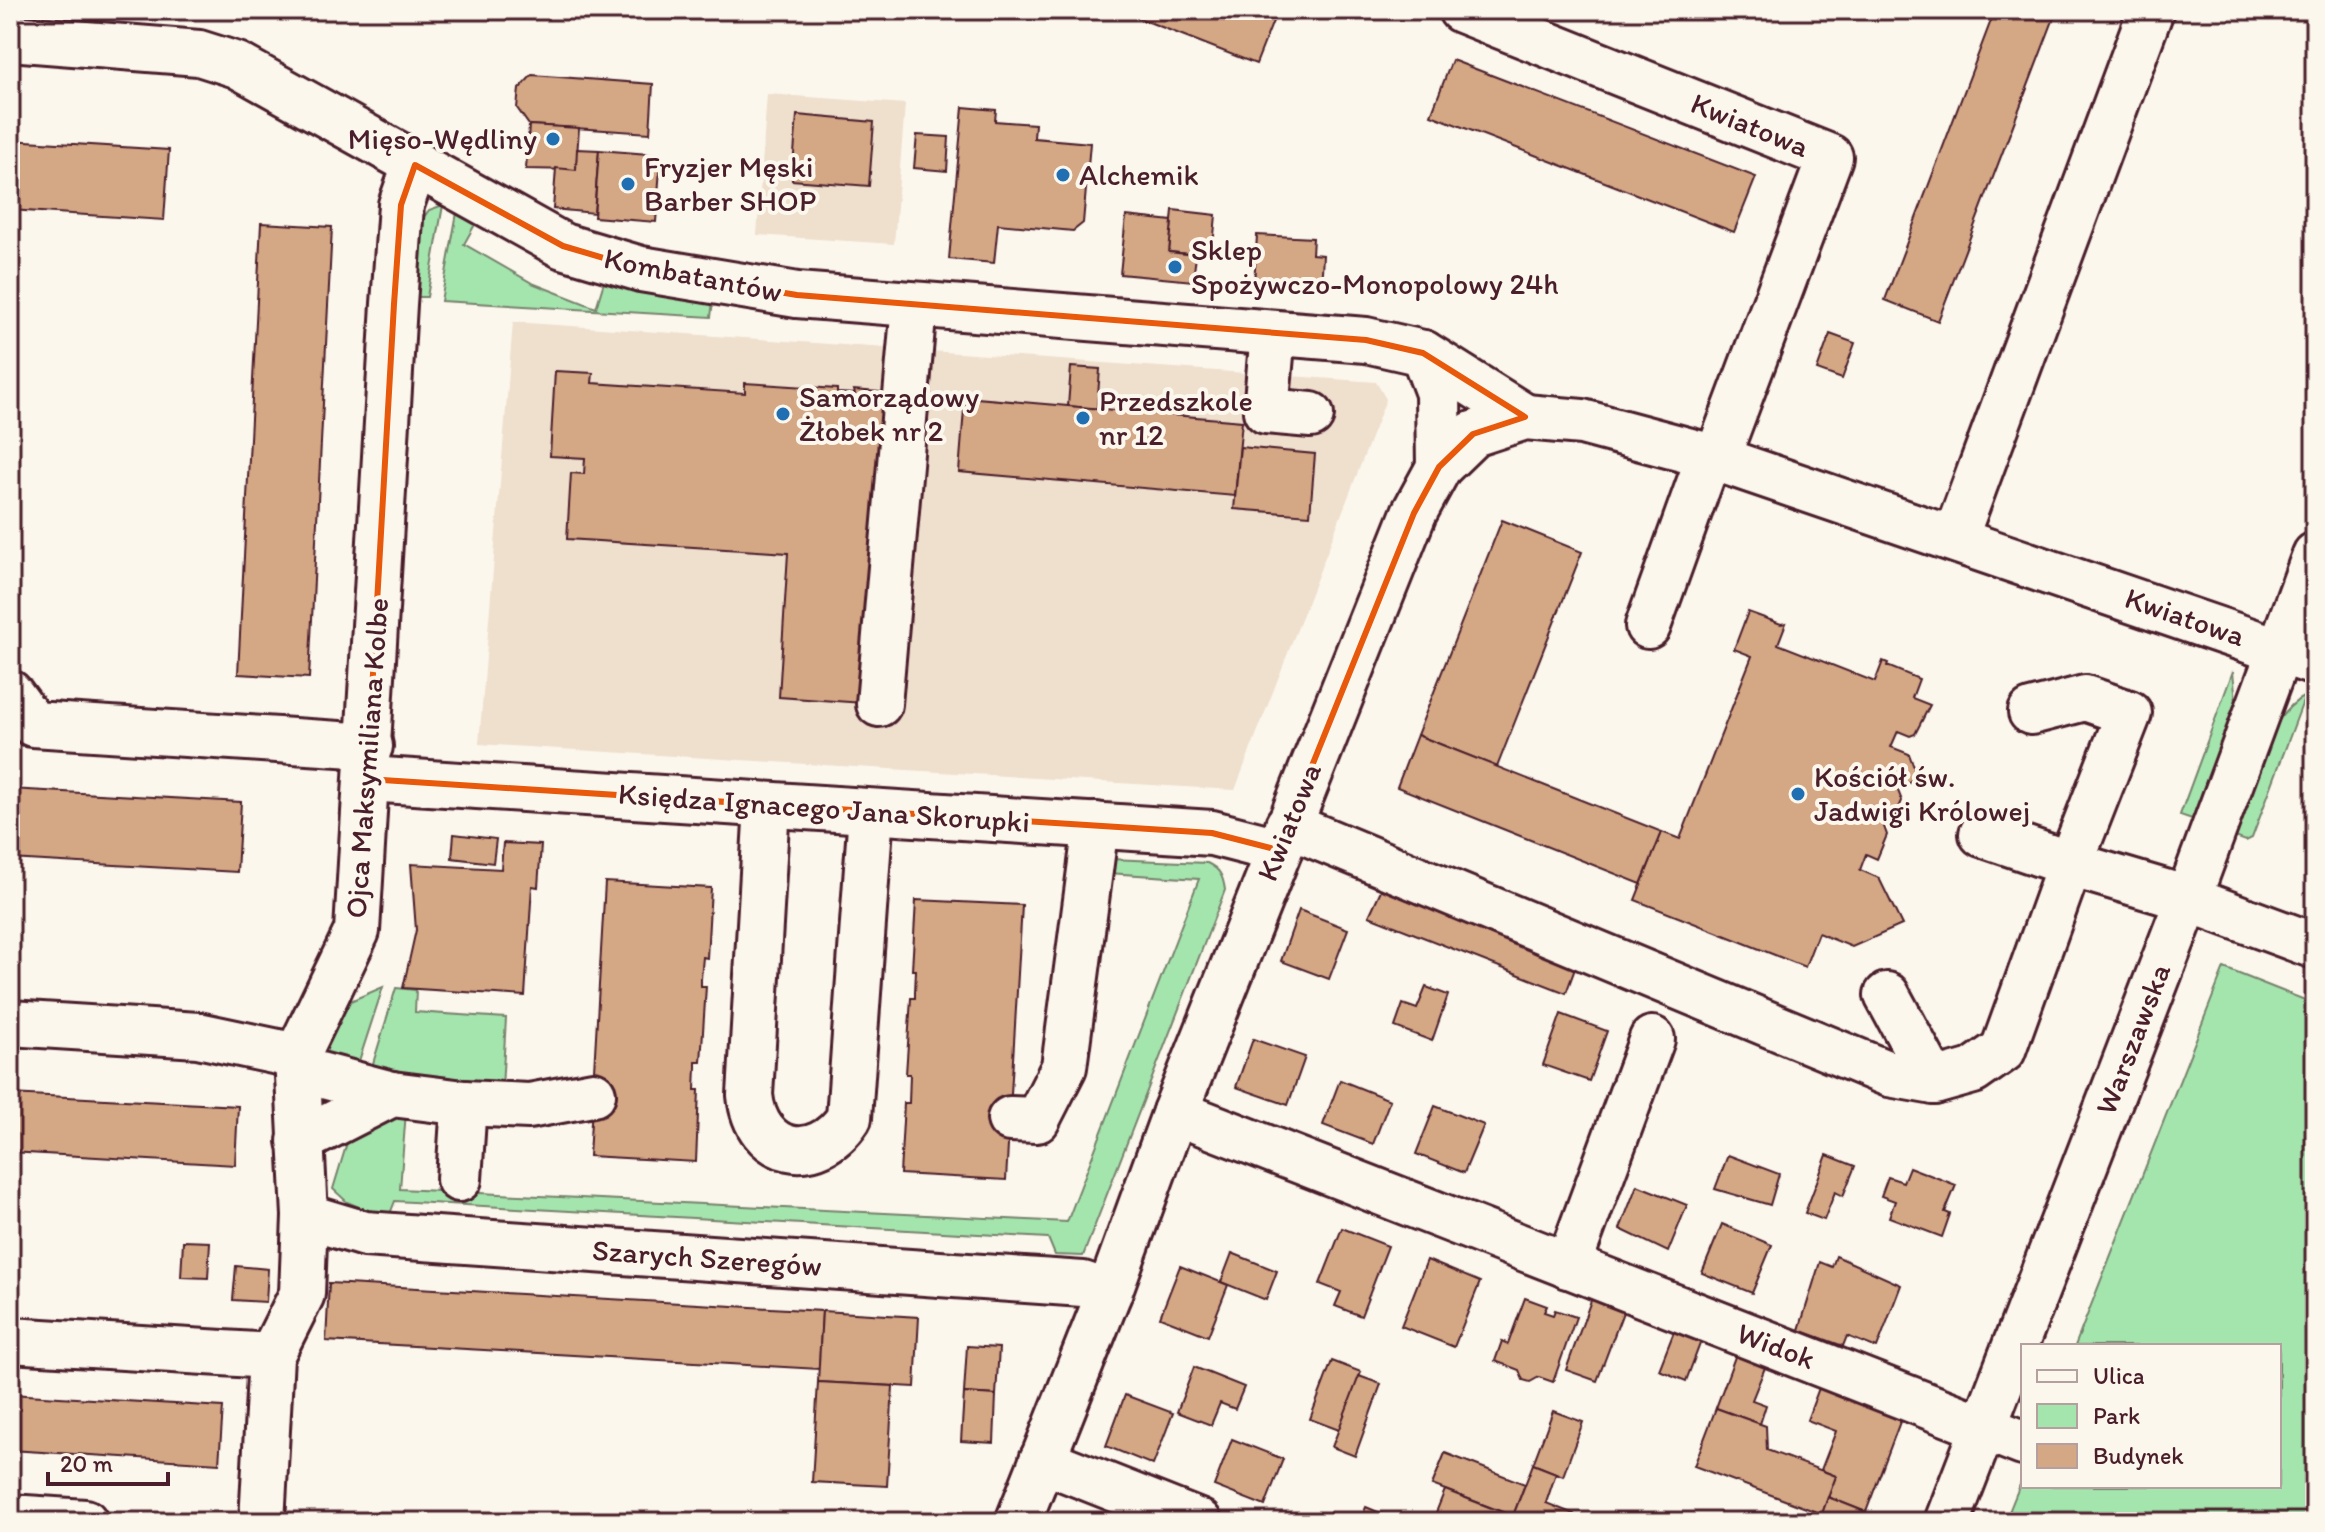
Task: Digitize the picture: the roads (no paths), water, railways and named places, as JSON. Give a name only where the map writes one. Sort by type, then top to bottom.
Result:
[{"type":"street","name":"Kwiatowa","points":[[1461,10],[1830,157],[1713,457]]},
{"type":"street","points":[[1955,538],[2151,10]]},
{"type":"street","name":"Kombatantów","points":[[10,38],[199,53],[237,65],[563,246],[641,269],[797,295],[1366,340],[1423,353],[1525,417]]},
{"type":"street","name":"Ojca Maksymiliana Kolbe","points":[[262,1522],[271,1356],[302,1294],[305,1216],[297,1062],[357,931],[401,205],[415,165]]},
{"type":"street","points":[[879,704],[914,305]]},
{"type":"street","points":[[1273,333],[1266,411],[1311,415]]},
{"type":"street","points":[[1423,353],[1438,393],[1439,467]]},
{"type":"street","name":"Kwiatowa","points":[[1018,1522],[1109,1293],[1175,1112],[1414,513],[1439,467],[1473,434],[1525,417],[1582,422],[1713,457],[2297,657]]},
{"type":"street","points":[[1648,626],[1713,457]]},
{"type":"street","name":"Warszawska","points":[[2035,1344],[2188,899],[2297,657],[2315,555]]},
{"type":"street","name":"Księdza Ignacego Jana Skorupki","points":[[10,693],[33,724],[368,762],[767,805],[1283,837],[1889,1074],[1934,1082]]},
{"type":"street","points":[[1887,995],[1934,1082],[1973,1071],[2003,1050],[2129,713],[2085,698],[2031,712]]},
{"type":"street","points":[[767,805],[750,1095],[752,1113],[760,1129],[790,1149],[808,1149],[825,1144],[839,1133],[849,1118],[871,812]]},
{"type":"street","points":[[1010,1119],[1037,1120],[1064,1067],[1096,825]]},
{"type":"street","points":[[1982,834],[2188,899],[2315,946]]},
{"type":"street","points":[[10,1023],[198,1035],[297,1062],[392,1094],[464,1103],[529,1106],[593,1094]]},
{"type":"street","points":[[1568,1266],[1652,1039]]},
{"type":"street","points":[[300,1141],[392,1094]]},
{"type":"street","points":[[459,1179],[464,1103]]},
{"type":"street","name":"Widok","points":[[1175,1112],[2004,1434]]},
{"type":"street","name":"Szarych Szeregów","points":[[305,1216],[365,1234],[1083,1284],[1109,1293]]},
{"type":"street","points":[[10,1340],[271,1356]]},
{"type":"street","name":"Warszawska","points":[[1947,1522],[2004,1434],[2021,1385]]},
{"type":"street","points":[[1042,1460],[1199,1522]]},
{"type":"street","points":[[10,1517],[85,1522]]},
{"type":"place","name":"Mięso-Wędliny","points":[[553,139]]},
{"type":"place","name":"Alchemik","points":[[1063,175]]},
{"type":"place","name":"Fryzjer Męski Barber SHOP","points":[[628,184]]},
{"type":"place","name":"Sklep Spożywczo-Monopolowy 24h","points":[[1175,267]]},
{"type":"place","name":"Samorządowy Żłobek nr 2","points":[[783,414]]},
{"type":"place","name":"Przedszkole nr 12","points":[[1083,418]]},
{"type":"place","name":"Kościół św. Jadwigi Królowej","points":[[1798,794]]}]
